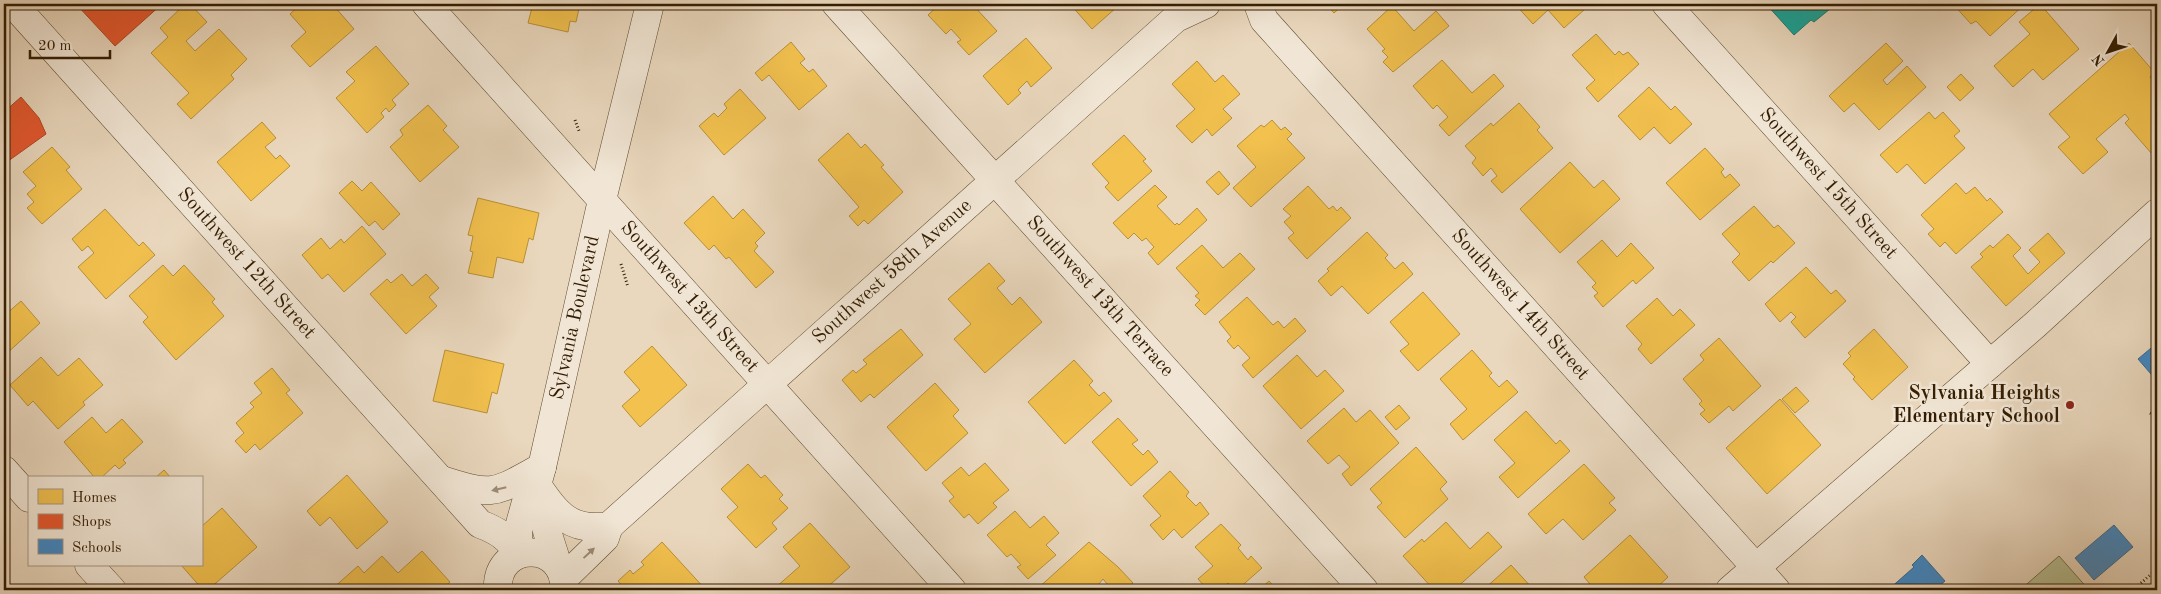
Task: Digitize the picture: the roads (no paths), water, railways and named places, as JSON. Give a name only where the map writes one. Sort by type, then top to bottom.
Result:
[{"type":"street","name":"Southwest 12th Street","points":[[13,4],[480,524],[498,530],[510,540],[506,571]]},
{"type":"street","name":"Southwest 13th Street","points":[[426,4],[952,590]]},
{"type":"street","name":"Sylvania Boulevard","points":[[506,571],[526,502],[540,476],[602,200],[650,4]]},
{"type":"street","name":"Southwest 13th Terrace","points":[[836,4],[1364,590]]},
{"type":"street","name":"Southwest 58th Avenue","points":[[562,578],[605,538],[609,526],[996,180],[1180,11],[1206,4]]},
{"type":"street","name":"Southwest 14th Street","points":[[1237,4],[1252,16],[1261,12],[1776,590]]},
{"type":"street","name":"Southwest 15th Street","points":[[1666,4],[1990,364]]},
{"type":"street","points":[[1730,590],[2036,324],[2157,213]]},
{"type":"street","points":[[4,470],[28,497]]},
{"type":"street","points":[[440,479],[475,491],[491,491],[540,476],[551,505],[566,520],[587,528],[609,526]]},
{"type":"street","name":"Sylvania Boulevard","points":[[540,476],[547,531],[562,578]]},
{"type":"street","points":[[506,571],[531,552],[544,554],[562,578]]},
{"type":"street","points":[[91,566],[112,590]]},
{"type":"place","name":"Sylvania Heights Elementary School","points":[[2070,405]]}]
